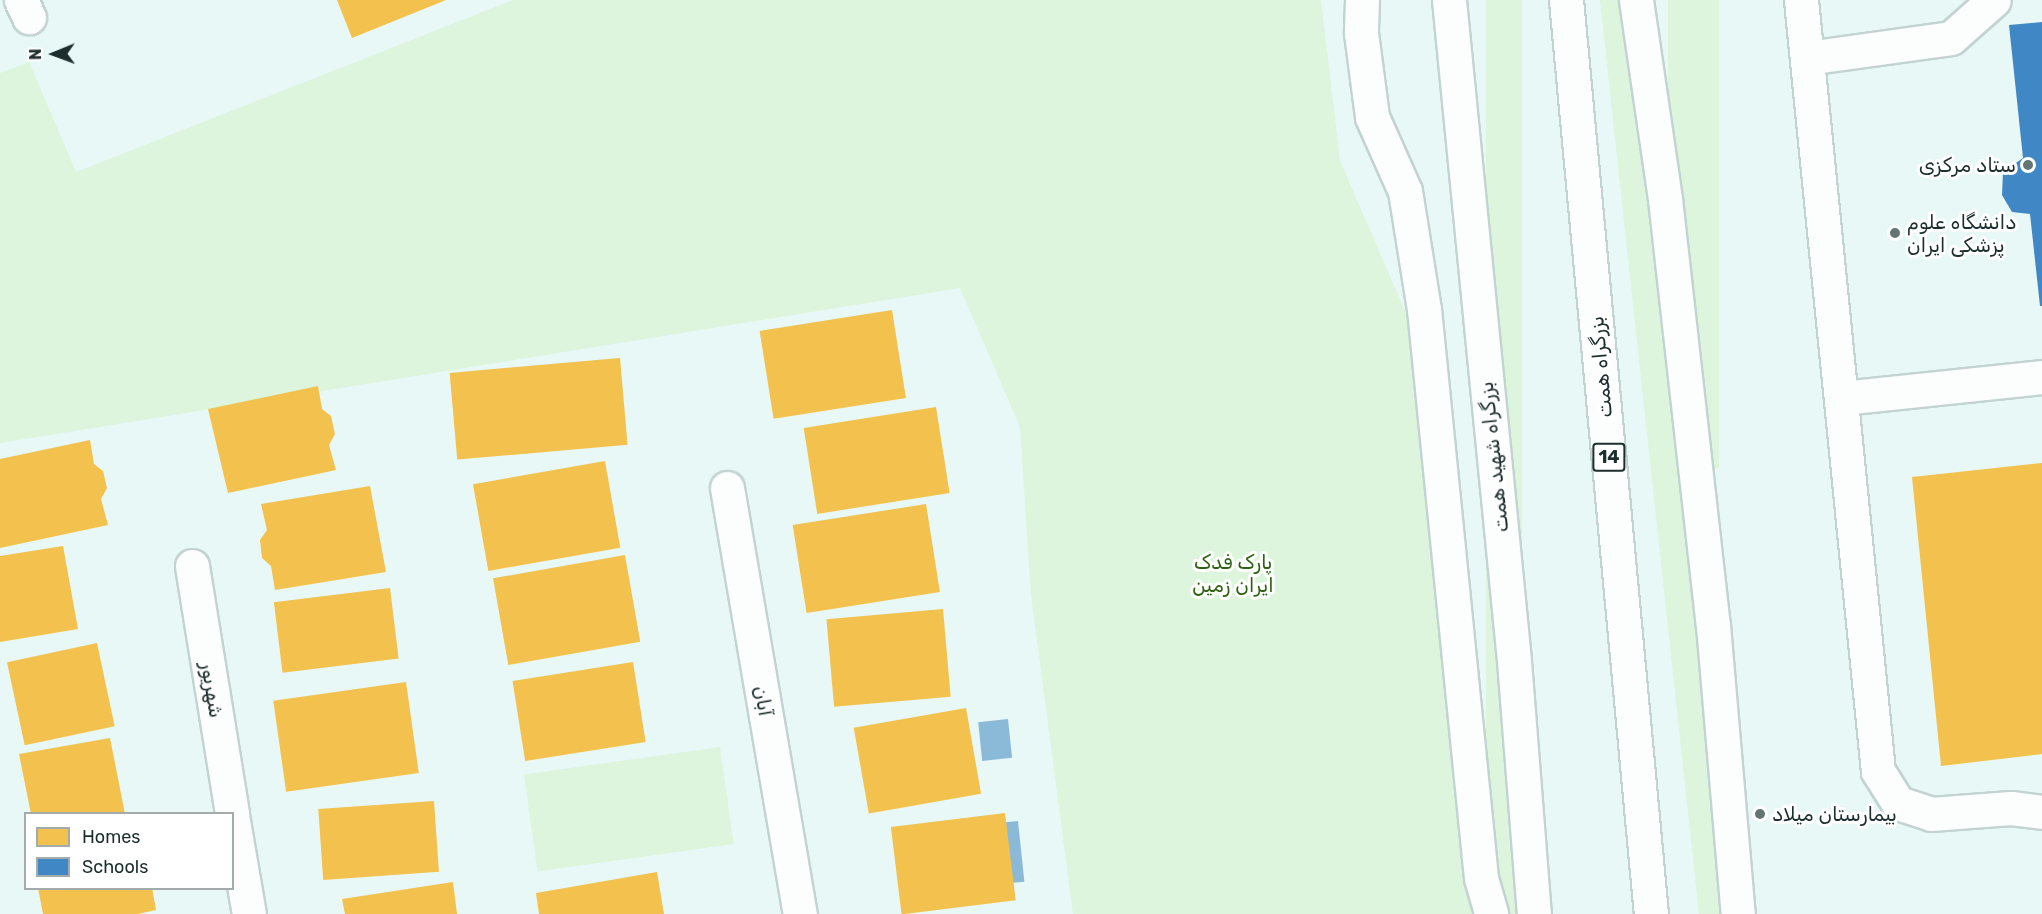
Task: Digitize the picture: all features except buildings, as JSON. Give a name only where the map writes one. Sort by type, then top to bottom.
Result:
[{"type":"main road","points":[[1362,0],[1361,33],[1372,117],[1406,191],[1424,309],[1481,878],[1491,914]]},
{"type":"main road","name":"بزرگراه شهید همت","points":[[1449,0],[1514,661],[1534,914]]},
{"type":"main road","name":"بزرگراه همت","points":[[1566,0],[1651,914]]},
{"type":"main road","points":[[1636,0],[1665,199],[1713,625],[1738,914]]},
{"type":"main road","points":[[1801,0],[1878,771],[1898,803],[1931,814],[2011,808],[2042,812]]},
{"type":"main road","points":[[1807,58],[1951,38],[1994,0]]},
{"type":"main road","points":[[1842,398],[2042,377]]},
{"type":"main road","name":"آبان","points":[[727,488],[800,914]]},
{"type":"main road","name":"شهریور","points":[[192,566],[232,812]]},
{"type":"main road","name":"شهریور","points":[[234,826],[249,914]]},
{"type":"green space","name":"پارک فدک ایران زمین","points":[[513,0],[1321,0],[1340,161],[1412,327],[1477,914],[1073,914],[1031,595],[1020,427],[960,288],[0,443],[0,73],[29,62],[76,172]]},
{"type":"green space","points":[[1486,0],[1522,0],[1522,914],[1486,914]]},
{"type":"green space","points":[[1600,0],[1623,0],[1702,676],[1723,914],[1699,914]]},
{"type":"green space","points":[[1668,0],[1719,0],[1719,468],[1668,468]]},
{"type":"green space","points":[[720,747],[734,844],[538,872],[524,775]]},
{"type":"water","points":[[1008,719],[1012,758],[982,761],[978,722]]},
{"type":"water","points":[[1018,821],[1024,882],[998,884],[991,824]]},
{"type":"place","name":"ستاد مرکزی","points":[[2028,165]]},
{"type":"place","name":"دانشگاه علوم پزشکی ایران","points":[[1895,233]]},
{"type":"place","name":"بیمارستان میلاد","points":[[1760,814]]}]
